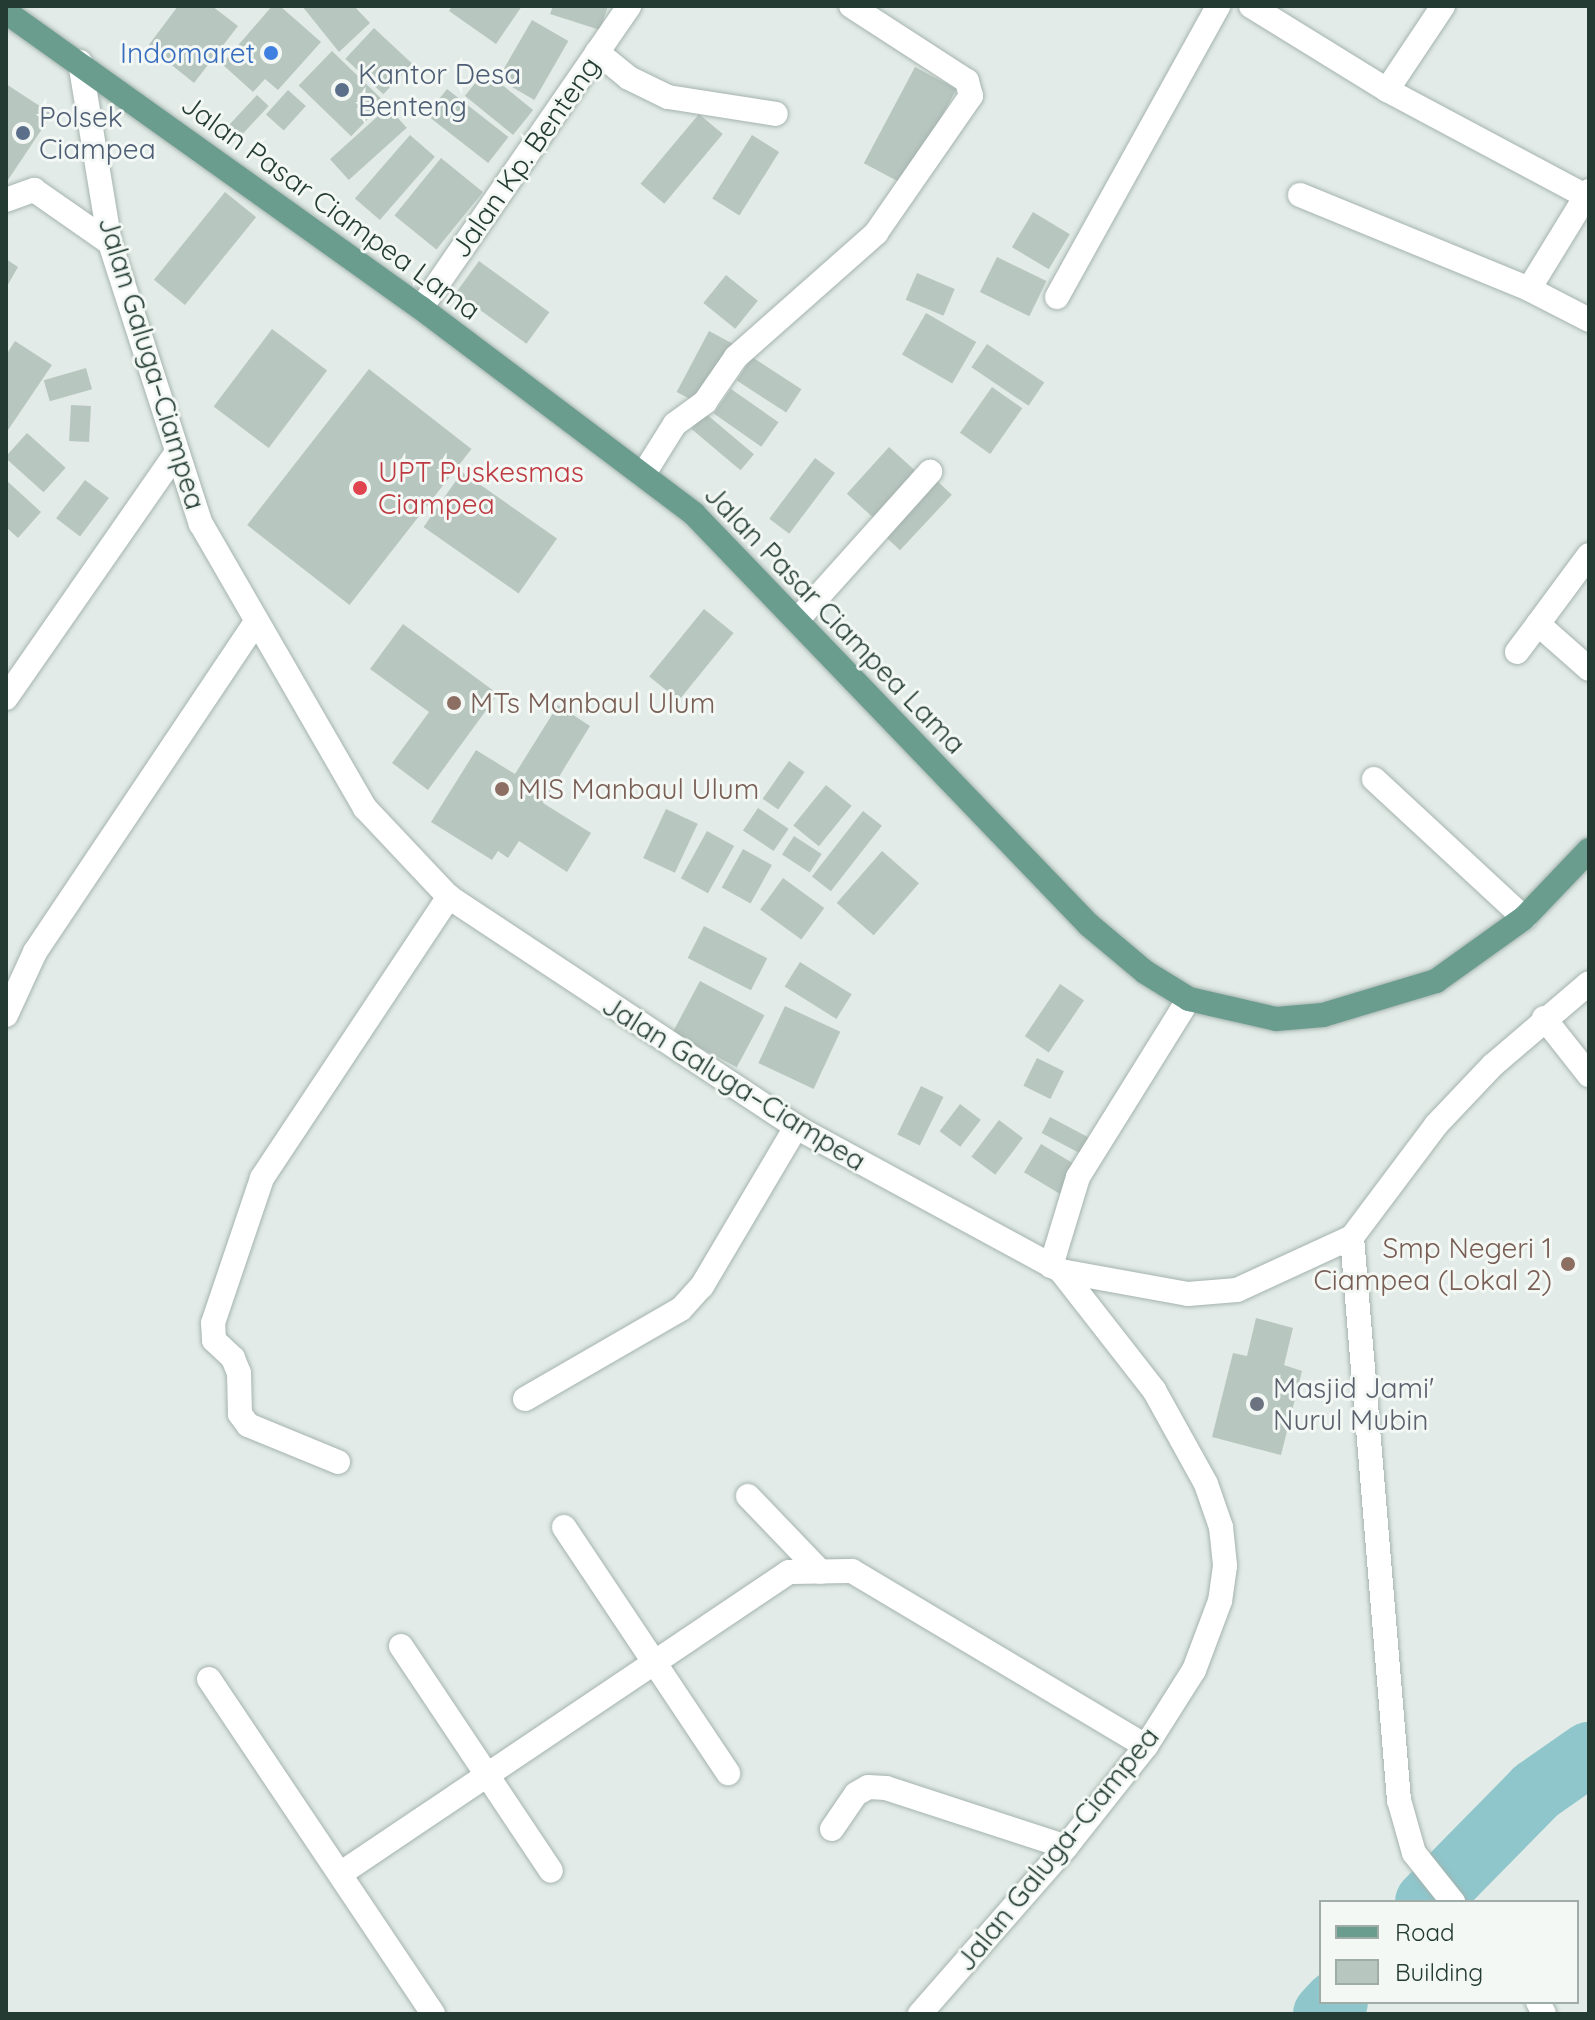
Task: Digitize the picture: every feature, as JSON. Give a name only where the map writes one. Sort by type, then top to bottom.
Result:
[{"type":"main road","name":"Jalan Pasar Ciampea Lama","points":[[6,12],[421,308],[694,514],[1089,925],[1145,972],[1189,999],[1276,1019],[1323,1015],[1436,981],[1524,918],[1589,850]]},
{"type":"street","name":"Jalan Kp. Benteng","points":[[421,308],[629,6]]},
{"type":"street","points":[[643,475],[675,424],[705,402],[736,357],[876,233],[971,96],[967,81],[851,6]]},
{"type":"street","points":[[1057,297],[1218,6]]},
{"type":"street","points":[[1251,6],[1387,90],[1587,193],[1529,289]]},
{"type":"street","points":[[1387,90],[1443,6]]},
{"type":"street","points":[[597,52],[629,78],[668,97],[776,114]]},
{"type":"street","name":"Jalan Galuga–Ciampea","points":[[80,62],[110,243],[175,455],[201,524],[255,623],[365,808],[449,897],[796,1127],[1056,1269],[1154,1390],[1206,1484],[1221,1527],[1225,1566],[1220,1601],[1194,1670],[1146,1746],[1066,1847],[920,2014]]},
{"type":"street","points":[[6,200],[34,190],[110,243]]},
{"type":"street","points":[[1300,195],[1529,289],[1589,320]]},
{"type":"street","points":[[6,698],[175,455]]},
{"type":"street","points":[[798,619],[930,472]]},
{"type":"street","points":[[1517,652],[1589,555]]},
{"type":"street","points":[[6,1015],[35,952],[255,623]]},
{"type":"street","points":[[1538,624],[1589,669]]},
{"type":"street","points":[[1374,779],[1524,918]]},
{"type":"street","points":[[338,1462],[248,1425],[240,1414],[239,1373],[233,1358],[214,1340],[213,1323],[262,1178],[449,897]]},
{"type":"street","points":[[1189,999],[1078,1177],[1056,1269],[1188,1294],[1237,1290],[1352,1237],[1436,1125],[1544,1018],[1589,983]]},
{"type":"street","points":[[1544,1018],[1589,1075]]},
{"type":"street","points":[[525,1399],[681,1309],[702,1286],[796,1127]]},
{"type":"street","points":[[1352,1237],[1399,1800],[1414,1853],[1451,1900]]},
{"type":"street","points":[[748,1496],[821,1572]]},
{"type":"street","points":[[564,1527],[652,1664],[728,1773]]},
{"type":"street","points":[[340,1874],[789,1572],[852,1571],[1146,1746]]},
{"type":"street","points":[[401,1646],[551,1871]]},
{"type":"street","points":[[209,1679],[433,2014]]},
{"type":"street","points":[[832,1829],[856,1794],[868,1787],[886,1788],[1066,1847]]},
{"type":"building","points":[[178,6],[212,6],[238,26],[194,83],[148,46]]},
{"type":"building","name":"Indomaret","points":[[272,6],[280,6],[321,42],[278,90],[265,79],[253,92],[222,64]]},
{"type":"building","points":[[302,6],[354,6],[370,23],[339,52]]},
{"type":"building","points":[[452,6],[522,6],[496,44],[449,11]]},
{"type":"building","points":[[553,6],[608,6],[600,30],[550,14]]},
{"type":"building","points":[[532,20],[568,41],[534,100],[498,79]]},
{"type":"building","points":[[374,28],[412,63],[383,94],[345,59]]},
{"type":"building","points":[[332,51],[385,102],[351,136],[299,86]]},
{"type":"building","points":[[915,67],[956,89],[905,185],[864,163]]},
{"type":"building","points":[[485,71],[533,110],[513,135],[465,96]]},
{"type":"building","name":"Polsek Ciampea","points":[[6,84],[52,114],[6,183]]},
{"type":"building","points":[[447,89],[508,137],[488,163],[427,115]]},
{"type":"building","points":[[288,90],[306,106],[284,131],[266,115]]},
{"type":"building","points":[[257,95],[269,106],[241,135],[230,124]]},
{"type":"building","points":[[388,107],[407,128],[349,180],[330,159]]},
{"type":"building","points":[[699,114],[723,134],[664,204],[641,184]]},
{"type":"building","points":[[410,135],[435,157],[380,220],[355,198]]},
{"type":"building","points":[[752,135],[779,152],[739,216],[712,199]]},
{"type":"building","points":[[441,158],[483,192],[436,249],[394,216]]},
{"type":"building","points":[[225,192],[256,217],[185,305],[154,280]]},
{"type":"building","points":[[1033,212],[1070,234],[1049,269],[1012,247]]},
{"type":"building","points":[[997,257],[1046,281],[1029,316],[980,292]]},
{"type":"building","points":[[6,259],[18,267],[6,288]]},
{"type":"building","points":[[479,261],[549,312],[526,344],[456,293]]},
{"type":"building","points":[[917,273],[955,289],[943,316],[906,300]]},
{"type":"building","points":[[726,275],[758,301],[735,329],[703,303]]},
{"type":"building","points":[[926,313],[976,342],[952,384],[902,355]]},
{"type":"building","points":[[272,329],[327,371],[269,448],[214,406]]},
{"type":"building","points":[[709,331],[733,344],[700,405],[677,392]]},
{"type":"building","points":[[15,341],[52,365],[6,433],[6,355]]},
{"type":"building","points":[[987,344],[1044,383],[1029,406],[971,367]]},
{"type":"building","points":[[752,357],[801,389],[786,413],[737,380]]},
{"type":"building","points":[[86,368],[92,389],[50,401],[44,380]]},
{"type":"building","name":"UPT Puskesmas Ciampea","points":[[369,369],[471,449],[350,605],[247,525]]},
{"type":"building","points":[[992,387],[1022,408],[990,454],[960,433]]},
{"type":"building","points":[[731,389],[779,422],[761,447],[714,414]]},
{"type":"building","points":[[71,405],[91,406],[89,442],[69,441]]},
{"type":"building","points":[[705,413],[754,454],[741,470],[692,429]]},
{"type":"building","points":[[27,433],[66,468],[44,492],[6,458]]},
{"type":"building","points":[[889,447],[917,472],[875,519],[847,494]]},
{"type":"building","points":[[815,458],[835,473],[789,534],[769,519]]},
{"type":"building","points":[[462,472],[557,539],[519,593],[424,527]]},
{"type":"building","points":[[935,479],[952,495],[900,550],[883,535]]},
{"type":"building","points":[[6,480],[41,512],[18,538],[6,527]]},
{"type":"building","points":[[85,480],[109,498],[80,536],[56,518]]},
{"type":"building","points":[[704,609],[734,633],[679,701],[649,677]]},
{"type":"building","name":"MTs Manbaul Ulum","points":[[403,624],[498,694],[428,790],[392,763],[429,712],[370,669]]},
{"type":"building","name":"MIS Manbaul Ulum","points":[[558,705],[590,726],[543,803],[591,833],[567,872],[519,841],[508,858],[498,851],[492,860],[431,822],[476,750],[515,774]]},
{"type":"building","points":[[789,761],[805,772],[778,810],[763,799]]},
{"type":"building","points":[[826,785],[852,806],[819,846],[793,825]]},
{"type":"building","points":[[758,808],[789,829],[774,851],[743,830]]},
{"type":"building","points":[[666,809],[698,824],[675,873],[643,858]]},
{"type":"building","points":[[863,811],[882,826],[831,891],[812,876]]},
{"type":"building","points":[[707,831],[734,846],[708,893],[681,878]]},
{"type":"building","points":[[794,836],[822,854],[810,872],[782,854]]},
{"type":"building","points":[[743,849],[772,865],[751,903],[722,887]]},
{"type":"building","points":[[882,851],[919,883],[874,935],[837,903]]},
{"type":"building","points":[[783,878],[824,908],[801,940],[760,910]]},
{"type":"building","points":[[704,926],[767,958],[751,990],[688,958]]},
{"type":"building","points":[[800,962],[852,994],[836,1019],[785,987]]},
{"type":"building","points":[[700,981],[764,1015],[737,1067],[672,1033]]},
{"type":"building","points":[[1060,984],[1084,1000],[1049,1052],[1025,1036]]},
{"type":"building","points":[[785,1006],[840,1032],[814,1089],[758,1063]]},
{"type":"building","points":[[1037,1058],[1064,1071],[1050,1099],[1023,1086]]},
{"type":"building","points":[[921,1086],[943,1097],[920,1145],[897,1135]]},
{"type":"building","points":[[960,1104],[981,1120],[960,1147],[940,1131]]},
{"type":"building","points":[[1050,1117],[1091,1139],[1083,1155],[1042,1133]]},
{"type":"building","points":[[999,1120],[1023,1138],[995,1175],[971,1157]]},
{"type":"building","points":[[1041,1144],[1077,1166],[1060,1194],[1024,1172]]},
{"type":"building","name":"Masjid Jami' Nurul Mubin","points":[[1256,1318],[1293,1328],[1284,1365],[1302,1371],[1281,1455],[1212,1437],[1233,1353],[1247,1356]]},
{"type":"waterway","points":[[1429,1900],[1536,1791],[1589,1754]]},
{"type":"waterway","points":[[1325,2014],[1334,2004]]},
{"type":"place","name":"Indomaret","points":[[271,53]]},
{"type":"place","name":"Kantor Desa Benteng","points":[[342,90]]},
{"type":"place","name":"Polsek Ciampea","points":[[23,133]]},
{"type":"place","name":"UPT Puskesmas Ciampea","points":[[360,488]]},
{"type":"place","name":"MTs Manbaul Ulum","points":[[454,703]]},
{"type":"place","name":"MIS Manbaul Ulum","points":[[502,789]]},
{"type":"place","name":"Smp Negeri 1 Ciampea (Lokal 2)","points":[[1568,1264]]},
{"type":"place","name":"Masjid Jami' Nurul Mubin","points":[[1257,1404]]}]
